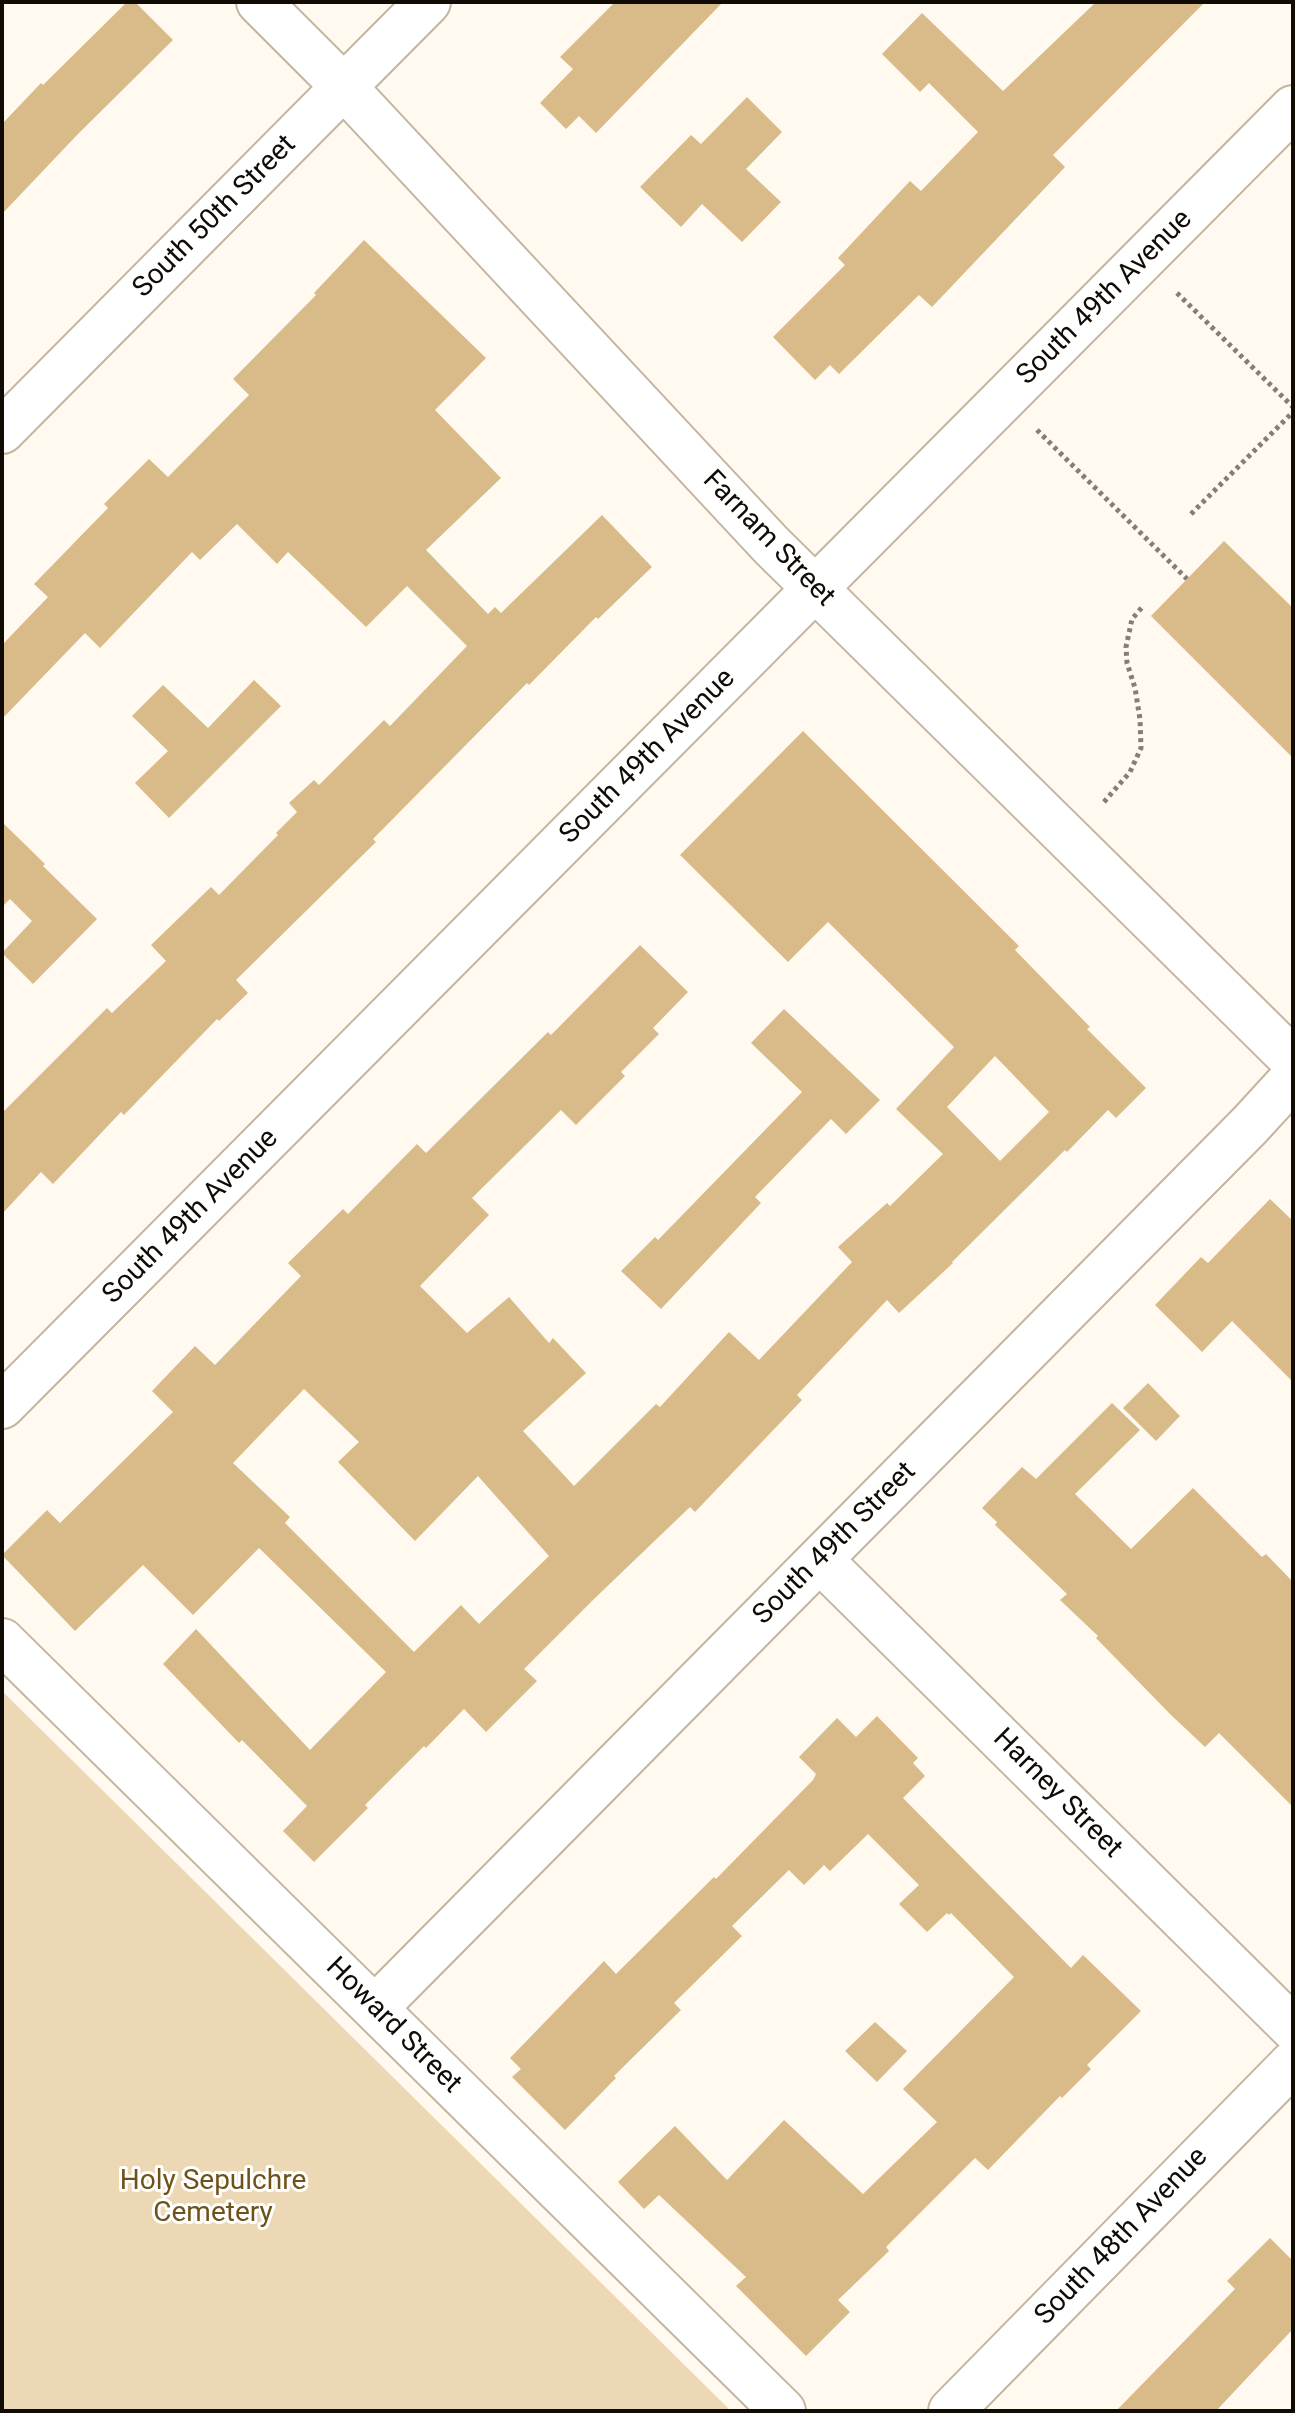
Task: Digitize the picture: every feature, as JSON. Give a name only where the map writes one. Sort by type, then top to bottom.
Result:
[{"type":"street","name":"Farnam Street","points":[[259,2],[344,87],[771,545],[1293,1060]]},
{"type":"street","name":"South 50th Street","points":[[2,431],[428,2]]},
{"type":"street","name":"South 49th Avenue","points":[[2,1406],[1293,108]]},
{"type":"street","name":"South 49th Street","points":[[375,2008],[1250,1125],[1293,1078]]},
{"type":"street","name":"Harney Street","points":[[820,1560],[1293,2028]]},
{"type":"street","name":"Howard Street","points":[[2,1641],[783,2411]]},
{"type":"street","name":"South 48th Avenue","points":[[951,2411],[1293,2063]]},
{"type":"path","points":[[1177,293],[1293,410],[1191,514]]},
{"type":"path","points":[[1030,424],[1187,579]]},
{"type":"path","points":[[1104,802],[1130,772],[1141,748],[1140,719],[1126,647],[1132,619],[1144,605]]},
{"type":"green space","name":"Holy Sepulchre Cemetery","points":[[2,1691],[731,2411],[2,2411]]},
{"type":"building","points":[[127,2],[135,2],[173,40],[2,214],[2,124]]},
{"type":"building","points":[[615,2],[723,2],[596,133],[579,116],[566,129],[540,103],[573,69],[560,57]]},
{"type":"building","points":[[1096,2],[1205,2],[1053,155],[1065,167],[932,307],[919,295],[839,374],[830,365],[815,380],[773,337],[845,265],[838,258],[910,181],[921,191],[978,132],[929,83],[920,92],[882,54],[922,13],[1003,91]]},
{"type":"building","points":[[747,97],[782,132],[746,169],[781,202],[742,242],[702,204],[681,227],[640,187],[691,135],[701,144]]},
{"type":"building","points":[[364,240],[486,358],[435,410],[501,478],[426,550],[488,614],[495,607],[501,613],[602,515],[652,567],[598,619],[596,617],[529,685],[527,683],[373,839],[376,842],[236,980],[248,993],[219,1021],[217,1019],[124,1115],[121,1112],[53,1184],[41,1172],[2,1214],[2,1113],[107,1008],[112,1013],[166,961],[151,945],[211,887],[219,895],[278,835],[276,833],[297,812],[289,803],[314,780],[319,785],[384,720],[390,726],[467,646],[407,586],[366,627],[288,552],[277,564],[237,524],[200,560],[192,552],[100,648],[85,633],[2,719],[2,645],[48,597],[34,584],[108,508],[104,504],[149,459],[168,477],[249,395],[233,379],[316,295],[314,293]]},
{"type":"building","points":[[1224,541],[1293,608],[1293,758],[1151,616]]},
{"type":"building","points":[[254,680],[281,706],[169,818],[135,783],[168,751],[132,716],[163,685],[208,728]]},
{"type":"building","points":[[803,731],[1019,946],[1015,950],[1146,1088],[1116,1118],[1108,1110],[899,1313],[887,1300],[797,1395],[802,1400],[695,1512],[690,1507],[524,1669],[537,1681],[486,1732],[464,1709],[365,1805],[368,1808],[314,1862],[283,1831],[307,1806],[242,1740],[239,1743],[163,1664],[196,1629],[310,1750],[386,1672],[259,1548],[193,1615],[143,1565],[75,1631],[2,1555],[47,1510],[60,1523],[173,1412],[152,1391],[195,1346],[215,1365],[301,1276],[288,1263],[343,1209],[348,1214],[417,1144],[426,1153],[548,1032],[551,1035],[640,945],[688,992],[653,1028],[659,1034],[621,1072],[625,1076],[576,1125],[561,1110],[472,1198],[489,1215],[420,1286],[467,1333],[509,1297],[549,1343],[553,1338],[586,1373],[523,1431],[574,1486],[656,1404],[660,1407],[729,1332],[759,1360],[852,1262],[838,1247],[887,1203],[890,1206],[943,1154],[896,1109],[954,1047],[828,922],[788,962],[680,855]],"holes":[[[995,1056],[1049,1112],[1000,1161],[947,1107]],[[304,1389],[359,1442],[338,1462],[415,1541],[478,1476],[549,1556],[479,1624],[461,1605],[414,1652],[285,1523],[290,1517],[233,1463]]]},
{"type":"building","points":[[2,822],[97,919],[33,984],[2,953],[32,921],[10,899],[2,907]]},
{"type":"building","points":[[784,1009],[880,1100],[846,1134],[831,1119],[755,1197],[761,1203],[661,1309],[621,1271],[655,1237],[658,1240],[802,1092],[751,1043]]},
{"type":"building","points":[[1270,1199],[1293,1221],[1293,1382],[1232,1321],[1202,1352],[1155,1305],[1201,1257],[1208,1263]]},
{"type":"building","points":[[1148,1383],[1180,1416],[1156,1441],[1123,1408]]},
{"type":"building","points":[[1112,1403],[1140,1430],[1075,1494],[1131,1549],[1193,1488],[1262,1557],[1266,1554],[1293,1582],[1293,1807],[1219,1733],[1205,1747],[1170,1714],[1060,1600],[1067,1594],[995,1525],[997,1522],[982,1508],[1022,1467],[1036,1479]]},
{"type":"building","points":[[877,1716],[918,1758],[913,1763],[925,1776],[903,1798],[1071,1968],[1083,1955],[1141,2011],[1087,2065],[1091,2069],[1062,2098],[1060,2096],[988,2170],[975,2158],[886,2247],[889,2251],[838,2300],[850,2312],[806,2356],[736,2286],[746,2277],[659,2195],[644,2209],[618,2182],[675,2126],[727,2180],[784,2120],[863,2194],[937,2122],[903,2089],[1014,1977],[951,1913],[947,1913],[927,1932],[899,1904],[919,1885],[868,1834],[830,1871],[824,1865],[804,1885],[789,1870],[732,1926],[742,1936],[674,2003],[681,2010],[565,2130],[512,2077],[521,2069],[510,2058],[604,1961],[616,1974],[714,1877],[716,1879],[813,1780],[816,1774],[799,1757],[837,1718],[856,1737]]},
{"type":"building","points":[[875,2022],[907,2051],[877,2082],[845,2051]]},
{"type":"building","points":[[1270,2238],[1293,2261],[1293,2329],[1216,2411],[1116,2411],[1235,2289],[1227,2281]]}]
